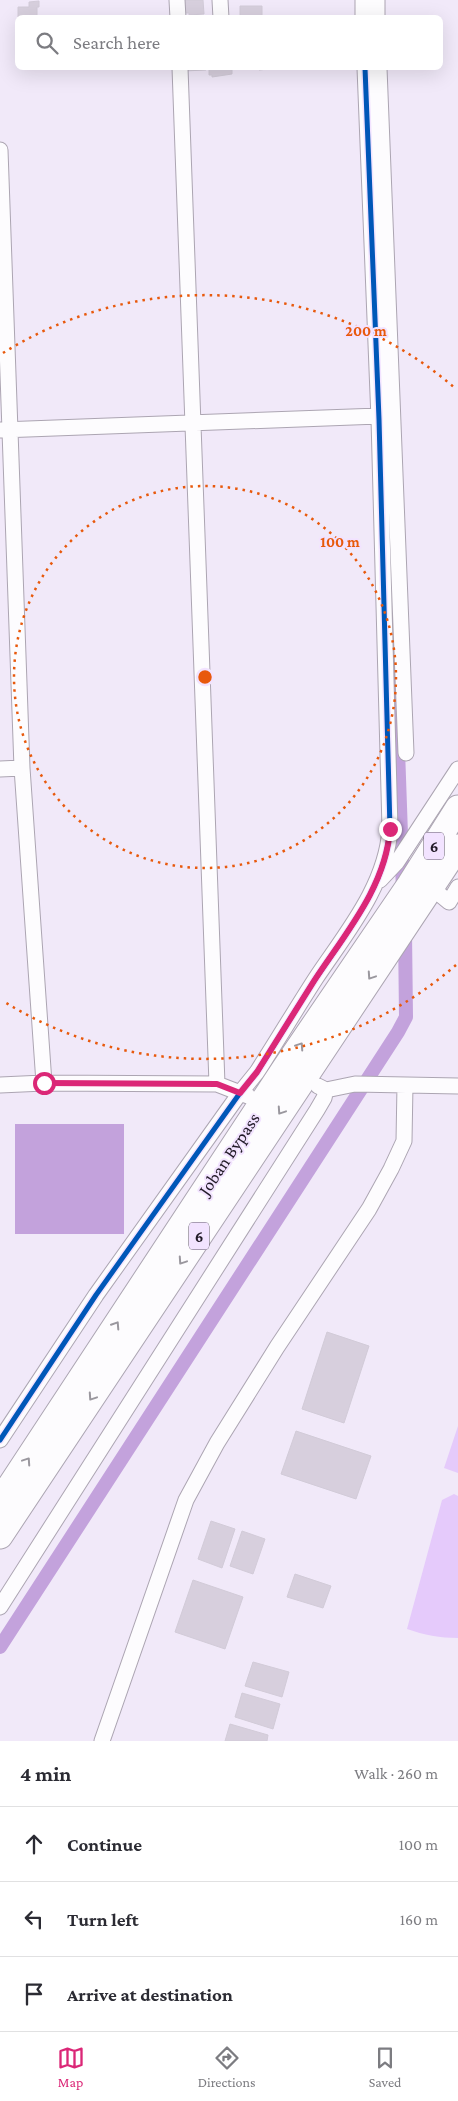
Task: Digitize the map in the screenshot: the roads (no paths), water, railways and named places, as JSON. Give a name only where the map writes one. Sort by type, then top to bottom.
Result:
[{"type":"highway","name":"Joban Bypass","points":[[0,1536],[303,1078],[410,905],[458,808]]},
{"type":"highway","name":"Joban Bypass","points":[[0,1501],[264,1102],[410,905],[458,847]]},
{"type":"street","points":[[177,0],[178,15]]},
{"type":"street","points":[[220,0],[220,15]]},
{"type":"street","points":[[363,0],[363,15]]},
{"type":"street","points":[[376,0],[377,15]]},
{"type":"street","points":[[180,70],[217,1084]]},
{"type":"street","points":[[365,70],[383,407],[406,753]]},
{"type":"street","points":[[0,1440],[96,1295],[257,1072],[365,904],[374,887],[389,846],[379,70]]},
{"type":"street","points":[[0,150],[5,430],[22,768],[44,1083]]},
{"type":"street","points":[[5,430],[193,423],[383,407]]},
{"type":"street","points":[[0,769],[22,768]]},
{"type":"street","points":[[374,887],[397,862],[458,769]]},
{"type":"street","points":[[410,905],[449,902],[458,887]]},
{"type":"street","points":[[303,1078],[326,1090],[356,1084],[458,1086]]},
{"type":"street","points":[[0,1085],[44,1083],[217,1084],[264,1102]]},
{"type":"street","points":[[102,1741],[186,1500],[222,1435],[277,1347],[368,1209],[391,1169],[404,1141],[405,1085]]},
{"type":"street","points":[[0,1607],[276,1176],[324,1098],[326,1090]]},
{"type":"waterway","points":[[392,580],[403,891]]},
{"type":"waterway","points":[[0,1647],[398,1032],[406,1017],[405,932]]}]
